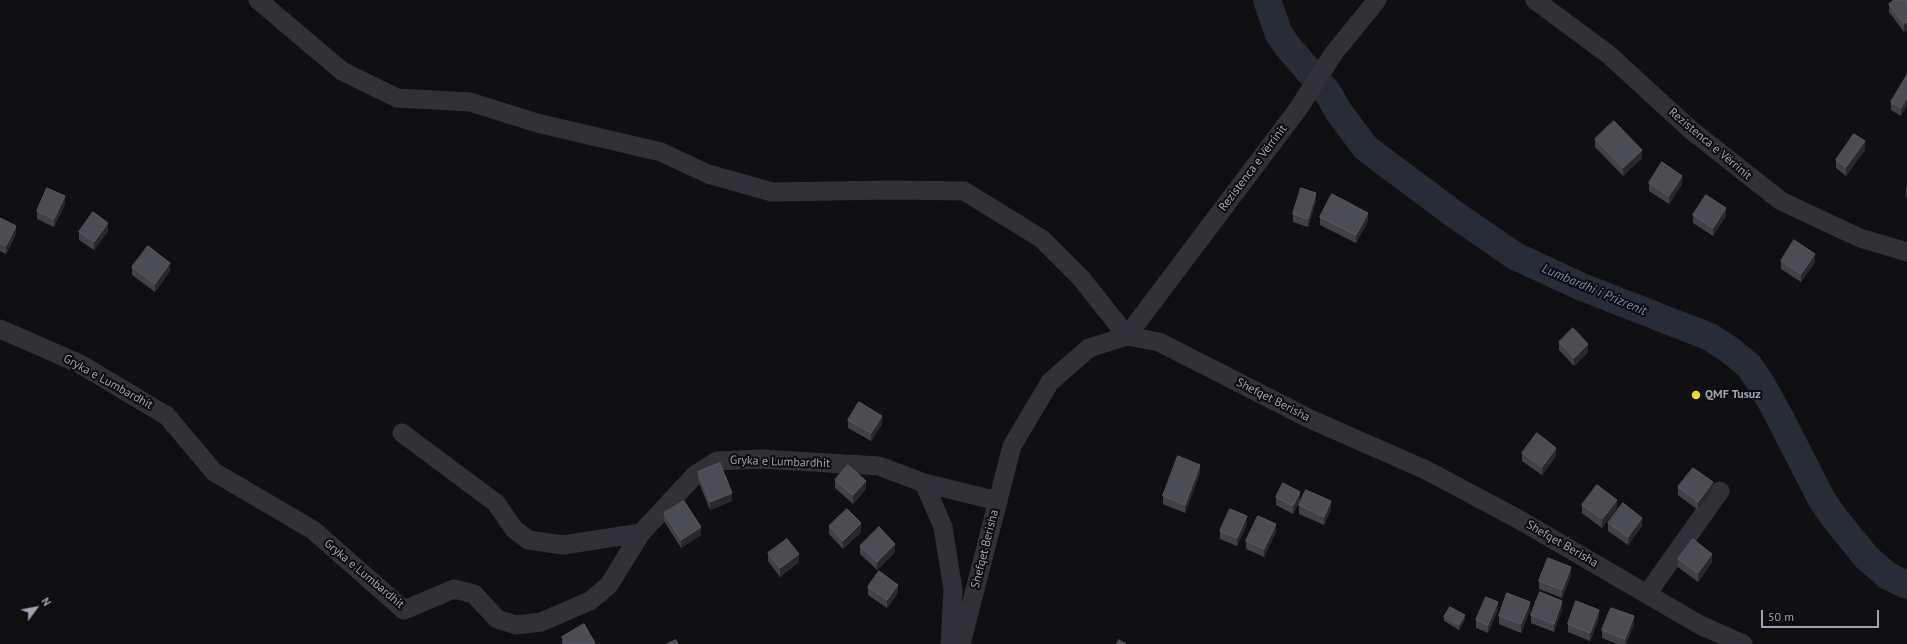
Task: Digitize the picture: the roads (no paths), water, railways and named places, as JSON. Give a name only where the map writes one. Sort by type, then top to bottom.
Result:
[{"type":"street","points":[[258,0],[342,71],[397,98],[470,102],[537,123],[660,152],[708,174],[772,192],[892,190],[964,192],[1042,239],[1080,278],[1127,336]]},
{"type":"street","name":"Rezistenca e Vërrinit","points":[[1127,336],[1298,109],[1334,53],[1377,0]]},
{"type":"street","name":"Rezistenca e Vërrinit","points":[[1534,0],[1608,54],[1691,130],[1781,202],[1860,238],[1907,252]]},
{"type":"street","name":"Gryka e Lumbardhit","points":[[0,329],[80,364],[167,416],[214,472],[313,530],[404,610],[454,589],[474,594],[497,619],[516,625],[541,622],[590,601],[609,585],[641,532],[695,475],[717,460],[761,459],[879,466],[924,483],[998,501]]},
{"type":"street","name":"Shefqet Berisha","points":[[961,644],[1012,446],[1050,382],[1089,348],[1127,336],[1159,342],[1310,419],[1426,470],[1518,520],[1700,625],[1743,644]]},
{"type":"street","points":[[402,433],[496,503],[514,529],[528,540],[563,545],[641,532]]},
{"type":"street","points":[[924,483],[943,527],[953,590],[950,644]]},
{"type":"street","points":[[1647,594],[1720,491]]},
{"type":"waterway","name":"Lumbardhi i Prizrenit","points":[[1267,0],[1279,34],[1288,47],[1328,93],[1338,111],[1365,147],[1379,158],[1454,214],[1515,256],[1582,287],[1710,337],[1730,350],[1749,366],[1762,385],[1822,500],[1833,516],[1866,557],[1888,576],[1907,585]]},
{"type":"place","name":"QMF Tusuz","points":[[1696,395]]}]
